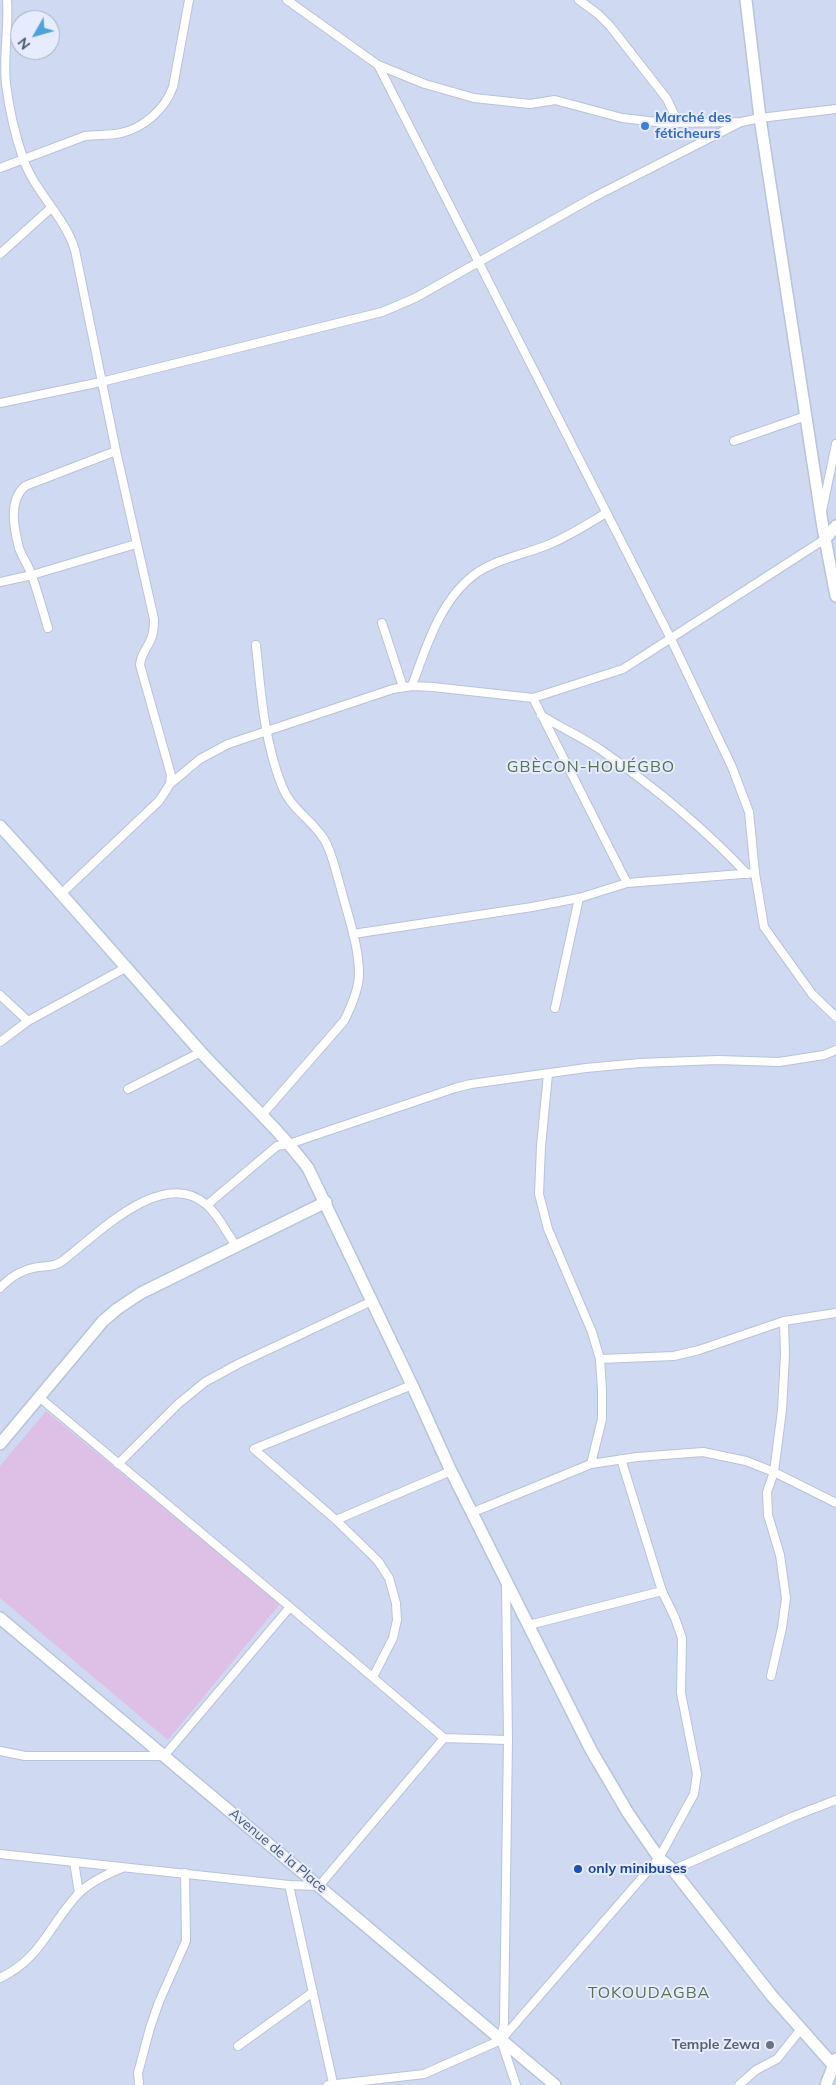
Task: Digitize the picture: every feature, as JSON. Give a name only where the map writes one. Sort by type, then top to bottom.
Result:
[{"type":"street","points":[[7,0],[6,83],[23,159],[36,186],[65,225],[75,250],[101,382],[154,619],[154,631],[151,641],[140,655],[140,665],[147,694],[169,763],[170,784]]},
{"type":"street","points":[[0,168],[85,136],[118,134],[129,131],[139,126],[163,106],[173,88],[189,0]]},
{"type":"street","points":[[287,0],[378,65],[425,84],[474,98],[530,104],[555,100],[622,118],[674,123],[741,122],[836,109]]},
{"type":"street","points":[[579,0],[610,26],[667,99],[674,114],[674,123]]},
{"type":"street","points":[[746,0],[760,118],[821,516],[836,596]]},
{"type":"street","points":[[378,65],[670,637],[744,795],[752,830],[751,873],[760,916],[769,937],[812,994],[836,1017]]},
{"type":"street","points":[[0,403],[101,382],[382,312],[415,298],[592,198],[741,122]]},
{"type":"street","points":[[0,254],[51,208]]},
{"type":"street","points":[[0,397],[18,399]]},
{"type":"street","points":[[734,441],[806,416]]},
{"type":"street","points":[[821,516],[836,444]]},
{"type":"street","points":[[48,628],[32,575],[19,548],[14,501],[18,492],[37,480],[116,451]]},
{"type":"street","points":[[412,686],[439,619],[463,586],[478,572],[511,557],[550,544],[606,513]]},
{"type":"street","points":[[62,893],[159,801],[170,784],[200,759],[213,751],[265,731],[372,695],[402,687],[412,686],[533,698],[623,668],[825,539],[836,526]]},
{"type":"street","points":[[0,582],[32,575],[136,544]]},
{"type":"street","points":[[382,623],[402,687]]},
{"type":"street","points":[[256,645],[265,731],[280,780],[286,796],[296,809],[316,828],[331,852],[353,934],[359,976],[349,1011],[338,1029],[262,1115]]},
{"type":"street","points":[[533,698],[627,882]]},
{"type":"street","points":[[541,715],[582,738],[624,766],[751,873]]},
{"type":"street","points":[[0,826],[62,893],[201,1052],[289,1144],[308,1168],[326,1202],[451,1471],[506,1584],[529,1625],[591,1750],[628,1814],[659,1858],[672,1870],[772,1996],[835,2066],[826,2085]]},
{"type":"street","points":[[353,934],[463,918],[578,898],[627,882],[751,873]]},
{"type":"street","points":[[555,1008],[578,898]]},
{"type":"street","points":[[0,1042],[28,1021],[127,967]]},
{"type":"street","points":[[0,995],[28,1021]]},
{"type":"street","points":[[207,1205],[281,1144],[289,1144],[455,1088],[586,1068],[640,1063],[718,1060],[779,1062],[824,1055],[836,1050]]},
{"type":"street","points":[[128,1088],[201,1052]]},
{"type":"street","points":[[548,1074],[543,1112],[539,1194],[548,1229],[592,1332],[600,1359],[602,1419],[591,1464]]},
{"type":"street","points":[[0,1288],[11,1278],[28,1269],[54,1266],[61,1262],[108,1225],[146,1199],[173,1193],[187,1196],[207,1205],[236,1246]]},
{"type":"street","points":[[0,1444],[103,1321],[117,1309],[141,1293],[326,1202]]},
{"type":"street","points":[[118,1464],[178,1404],[206,1382],[238,1364],[372,1301]]},
{"type":"street","points":[[600,1359],[674,1356],[699,1350],[784,1321],[836,1313]]},
{"type":"street","points":[[770,1676],[782,1628],[786,1598],[780,1555],[768,1514],[767,1492],[774,1472],[782,1410],[785,1355],[784,1321]]},
{"type":"street","points":[[373,1677],[393,1638],[397,1620],[395,1596],[384,1569],[336,1520],[254,1449],[412,1385]]},
{"type":"street","points":[[39,1396],[444,1738],[508,1740]]},
{"type":"street","points":[[472,1513],[591,1464],[621,1459],[703,1452],[746,1461],[774,1472],[836,1503]]},
{"type":"street","points":[[289,1885],[331,2084],[424,2074],[501,2040],[659,1858],[694,1794],[698,1780],[681,1693],[682,1638],[662,1591],[621,1459]]},
{"type":"street","points":[[336,1520],[451,1471]]},
{"type":"street","points":[[506,1584],[508,1740],[504,2023],[501,2040],[516,2085]]},
{"type":"street","points":[[529,1625],[662,1591]]},
{"type":"street","points":[[0,1751],[25,1756],[164,1756],[290,1607]]},
{"type":"street","name":"Avenue de la Place","points":[[0,1618],[555,2085]]},
{"type":"street","points":[[0,1854],[289,1885],[319,1886],[444,1738]]},
{"type":"street","points":[[672,1870],[792,1817],[836,1800]]},
{"type":"street","points":[[74,1862],[79,1893]]},
{"type":"street","points":[[0,1978],[30,1958],[79,1893],[105,1875],[125,1867]]},
{"type":"street","points":[[139,2085],[138,2073],[150,2028],[159,2002],[186,1941],[185,1873]]},
{"type":"street","points":[[238,2046],[313,1992]]},
{"type":"street","points":[[740,2085],[756,2070],[776,2059],[801,2029]]},
{"type":"shaded area","points":[[0,0],[836,0],[836,2085],[0,2085]]},
{"type":"shaded area","points":[[46,1411],[280,1604],[168,1740],[0,1598],[0,1466]]},
{"type":"place","name":"Marché des féticheurs","points":[[645,126]]},
{"type":"place","name":"only minibuses","points":[[578,1869]]},
{"type":"place","name":"Temple Zewa","points":[[770,2045]]},
{"type":"district","name":"GBÈCON-HOUÉGBO","points":[[591,767]]},
{"type":"district","name":"TOKOUDAGBA","points":[[649,1993]]}]
